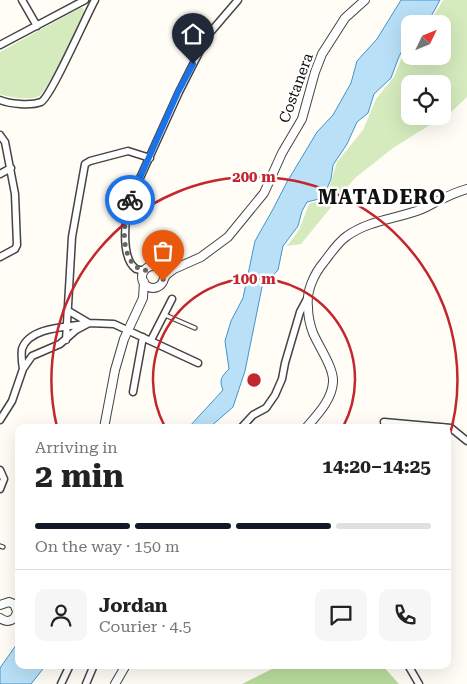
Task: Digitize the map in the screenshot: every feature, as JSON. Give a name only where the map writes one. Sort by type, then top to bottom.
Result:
[{"type":"street","points":[[22,0],[37,26]]},
{"type":"street","points":[[0,45],[85,0]]},
{"type":"street","points":[[0,100],[8,104],[26,104],[40,102],[46,98],[56,83],[94,0]]},
{"type":"street","points":[[144,271],[136,268],[130,262],[127,253],[125,229],[128,206],[178,92],[208,36],[238,0]]},
{"type":"street","name":"Costanera","points":[[105,424],[115,370],[128,329],[143,298],[148,291],[155,288],[174,269],[207,253],[228,237],[264,193],[282,153],[302,119],[322,54],[345,18],[365,0]]},
{"type":"street","points":[[0,135],[5,142],[11,168],[16,203],[17,245],[15,250],[0,257]]},
{"type":"street","points":[[66,340],[72,237],[85,164],[124,152],[134,152],[150,158]]},
{"type":"street","points":[[0,174],[11,168]]},
{"type":"street","points":[[244,424],[252,416],[266,408],[275,395],[282,379],[300,312],[307,299],[312,280],[346,236],[372,223],[421,209],[449,195],[467,189]]},
{"type":"street","name":"Costanera","points":[[143,298],[144,282],[142,277],[144,271],[153,266],[174,269]]},
{"type":"street","points":[[159,268],[163,274],[163,281]]},
{"type":"street","points":[[144,282],[149,287],[155,288]]},
{"type":"street","points":[[151,340],[172,299]]},
{"type":"street","points":[[307,299],[313,332],[333,379],[329,396],[309,424]]},
{"type":"street","points":[[67,310],[89,323]]},
{"type":"street","points":[[22,369],[35,353],[66,340],[76,330],[89,323]]},
{"type":"street","points":[[0,420],[12,401],[22,369],[21,354],[23,346],[46,330],[89,323],[114,324],[198,362]]},
{"type":"street","points":[[133,392],[143,337]]},
{"type":"street","points":[[384,422],[406,424]]},
{"type":"street","points":[[451,428],[467,441]]},
{"type":"street","points":[[0,470],[4,479],[0,488]]},
{"type":"street","points":[[0,605],[15,600]]},
{"type":"street","points":[[9,602],[15,605]]},
{"type":"street","points":[[2,621],[13,620],[15,615]]},
{"type":"street","points":[[61,684],[68,669]]},
{"type":"street","points":[[86,684],[92,669]]},
{"type":"street","points":[[115,684],[124,669]]},
{"type":"street","points":[[410,669],[419,684]]},
{"type":"lane","points":[[164,314],[195,328]]},
{"type":"green space","points":[[443,0],[467,0],[467,97],[451,112],[451,75],[401,75],[401,125],[430,125],[393,148],[355,178],[301,244],[287,246],[299,230],[309,204],[326,198],[337,162],[363,130],[376,99],[394,77],[401,60],[401,65],[451,65],[451,15],[434,15]]},
{"type":"green space","points":[[83,8],[85,13],[44,91],[39,96],[25,98],[0,94],[0,52]]},
{"type":"green space","points":[[272,669],[386,669],[399,684],[242,684]]},
{"type":"water","points":[[401,0],[440,0],[432,15],[401,15],[401,53],[391,78],[374,94],[368,113],[357,122],[347,144],[333,165],[331,179],[323,198],[307,202],[302,211],[298,226],[283,246],[278,270],[262,287],[245,371],[233,407],[213,424],[192,424],[223,390],[222,379],[229,369],[225,341],[231,321],[243,298],[255,241],[317,132],[333,115],[351,83],[357,61],[377,39]]},
{"type":"water","points":[[15,647],[15,669],[43,669],[31,684],[0,684],[0,668]]},
{"type":"way so far","points":[[130,200],[126,211],[125,229],[127,253],[130,262],[136,268],[144,271],[153,266],[159,268],[164,277],[163,281]]},
{"type":"district","name":"MATADERO","points":[[382,197]]},
{"type":"route","points":[[130,200],[154,150],[178,92],[193,64]]}]
